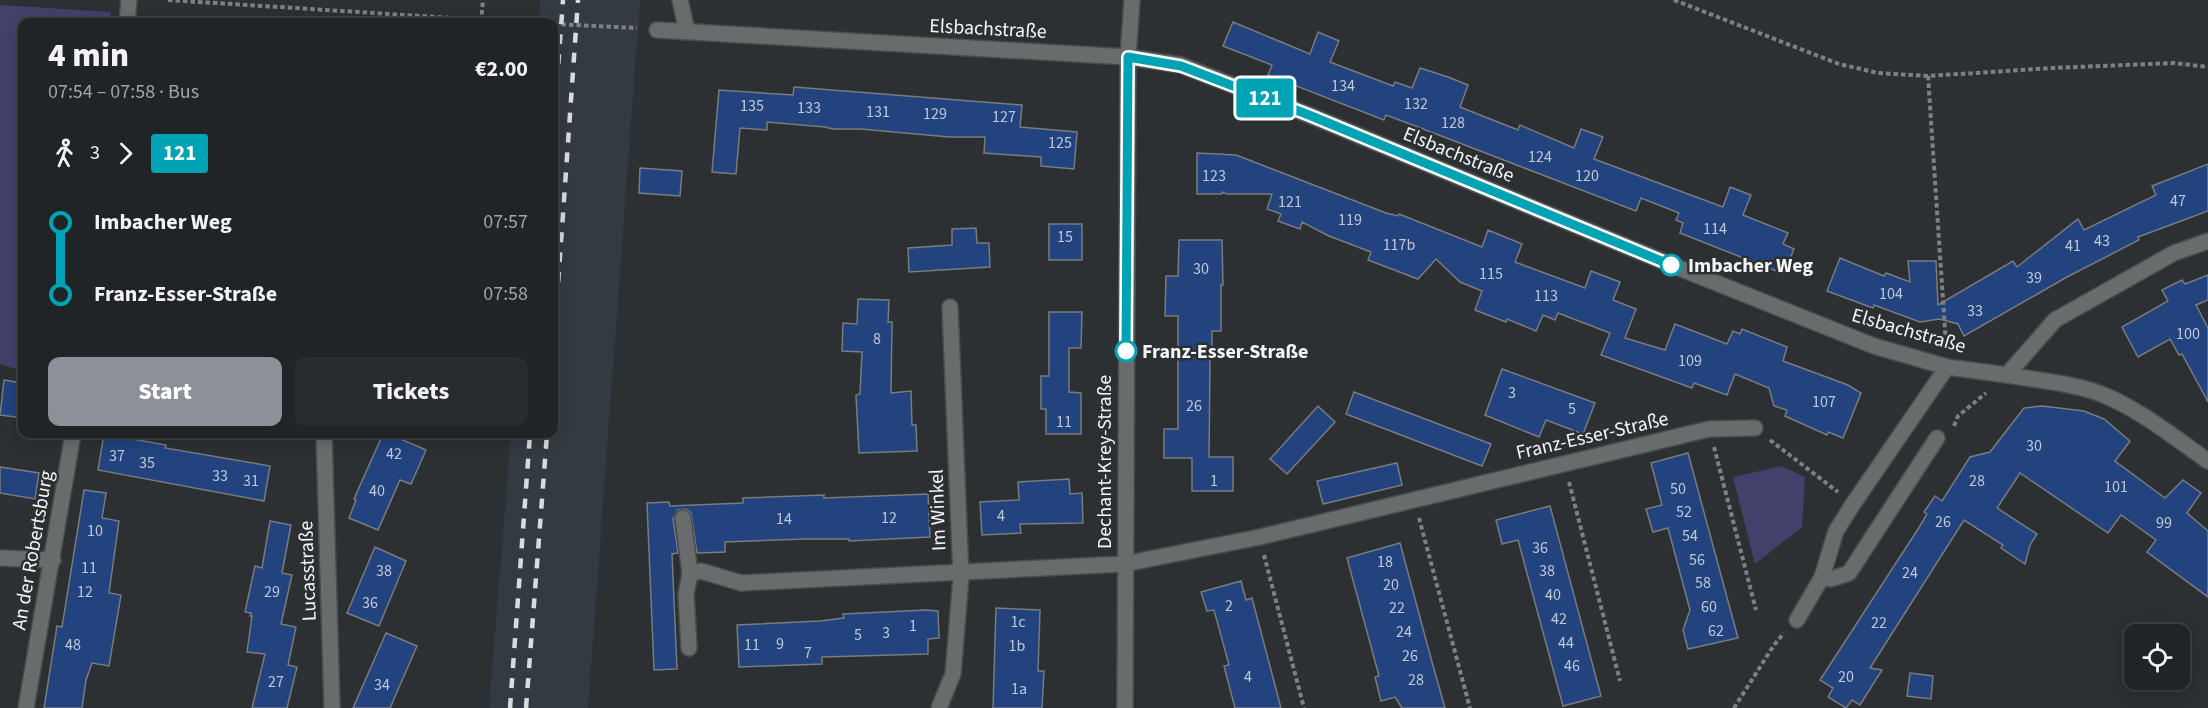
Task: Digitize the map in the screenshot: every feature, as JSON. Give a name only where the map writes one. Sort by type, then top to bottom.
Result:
[{"type":"street","points":[[127,18],[129,0]]},
{"type":"street","points":[[680,0],[687,31]]},
{"type":"street","name":"Dechant-Krey-Straße","points":[[1125,708],[1128,57],[1132,0]]},
{"type":"street","name":"Elsbachstraße","points":[[657,30],[1128,57],[1181,66],[1309,115],[1674,266],[1863,341],[1947,367],[2057,383],[2105,395],[2148,419],[2208,461]]},
{"type":"street","points":[[2007,375],[2055,320],[2174,253],[2208,242]]},
{"type":"street","name":"Im Winkel","points":[[939,708],[953,674],[961,572],[950,307]]},
{"type":"street","points":[[1797,620],[1822,577],[1836,531],[1947,367]]},
{"type":"street","name":"Franz-Esser-Straße","points":[[690,574],[701,571],[741,583],[1124,564],[1260,537],[1709,429],[1755,428]]},
{"type":"street","name":"An der Robertsburg","points":[[26,708],[72,438]]},
{"type":"street","name":"Lucasstraße","points":[[324,438],[332,708]]},
{"type":"street","points":[[1822,577],[1831,579],[1849,573],[1937,438]]},
{"type":"street","points":[[683,518],[690,574],[686,594],[688,648]]},
{"type":"street","points":[[0,558],[53,560]]},
{"type":"path","points":[[168,0],[424,18]]},
{"type":"path","points":[[481,18],[483,0]]},
{"type":"path","points":[[1674,0],[1839,64],[1878,73],[1928,76],[2174,63],[2208,67]]},
{"type":"path","points":[[558,24],[657,30]]},
{"type":"path","points":[[1928,76],[1947,367]]},
{"type":"path","points":[[1953,431],[1958,416],[2007,375]]},
{"type":"path","points":[[1755,428],[1853,504]]},
{"type":"path","points":[[1709,429],[1756,610]]},
{"type":"path","points":[[1564,463],[1620,681]]},
{"type":"path","points":[[1414,500],[1470,708]]},
{"type":"path","points":[[1260,537],[1304,708]]},
{"type":"path","points":[[1734,708],[1774,645],[1797,620]]},
{"type":"shaded area","points":[[540,0],[640,0],[588,708],[489,708],[511,438],[558,438],[558,18],[539,18]]},
{"type":"shaded area","points":[[0,5],[111,12],[110,18],[18,18],[18,370],[0,364]]},
{"type":"shaded area","points":[[1782,466],[1805,477],[1802,527],[1755,564],[1733,477]]},
{"type":"building","points":[[1233,22],[1310,54],[1318,32],[1339,41],[1330,62],[1393,86],[1395,82],[1412,88],[1420,68],[1448,77],[1468,85],[1460,107],[1518,130],[1520,125],[1574,148],[1581,129],[1603,137],[1594,159],[1723,207],[1730,187],[1751,195],[1743,215],[1788,233],[1783,244],[1794,249],[1784,274],[1680,233],[1683,223],[1676,220],[1679,213],[1641,198],[1636,211],[1386,115],[1384,120],[1268,75],[1272,65],[1223,46]]},
{"type":"building","points":[[794,87],[1022,105],[1020,127],[1077,132],[1074,169],[1041,166],[1041,157],[984,153],[985,137],[949,137],[767,122],[767,130],[740,128],[736,174],[712,172],[719,90],[793,95]]},
{"type":"building","points":[[1197,153],[1236,155],[1386,213],[1398,216],[1399,214],[1482,247],[1488,230],[1522,244],[1515,262],[1585,288],[1591,271],[1620,282],[1613,300],[1636,309],[1625,338],[1665,350],[1675,324],[1727,344],[1733,331],[1740,334],[1742,329],[1787,347],[1783,361],[1848,385],[1861,393],[1843,438],[1828,432],[1827,435],[1785,416],[1787,410],[1774,406],[1769,388],[1735,374],[1727,395],[1694,383],[1692,388],[1601,355],[1610,333],[1558,313],[1555,320],[1543,315],[1536,331],[1507,319],[1506,322],[1475,310],[1482,291],[1460,282],[1436,259],[1418,279],[1368,260],[1371,252],[1329,236],[1302,222],[1300,229],[1278,221],[1281,214],[1267,209],[1272,194],[1222,192],[1222,194],[1197,194]]},
{"type":"building","points":[[2208,164],[2208,211],[2138,237],[2139,240],[2067,277],[1964,336],[1958,324],[1939,319],[1920,322],[1827,291],[1840,258],[1884,276],[1886,273],[1910,282],[1908,261],[1936,261],[1938,305],[2013,261],[2017,267],[2078,219],[2084,230],[2156,195],[2152,186]]},
{"type":"building","points":[[640,168],[682,171],[680,196],[639,193]]},
{"type":"building","points":[[1049,224],[1082,224],[1082,260],[1049,260]]},
{"type":"building","points":[[976,228],[977,243],[989,243],[990,267],[909,272],[908,248],[952,245],[952,229]]},
{"type":"building","points":[[1179,240],[1222,240],[1221,331],[1212,331],[1212,359],[1210,359],[1209,457],[1233,457],[1233,491],[1192,491],[1192,458],[1164,458],[1164,429],[1178,429],[1178,316],[1165,316],[1166,276],[1178,276]]},
{"type":"building","points":[[2208,275],[2208,300],[2196,305],[2208,328],[2208,402],[2182,354],[2179,355],[2170,339],[2138,357],[2122,327],[2168,301],[2162,290],[2182,280],[2185,284]]},
{"type":"building","points":[[858,299],[889,300],[888,322],[892,322],[891,393],[911,391],[912,425],[916,425],[917,451],[859,453],[856,395],[860,394],[862,352],[842,351],[843,323],[857,324]]},
{"type":"building","points":[[1049,312],[1082,312],[1081,348],[1069,348],[1069,392],[1081,393],[1081,434],[1046,434],[1046,409],[1041,409],[1041,376],[1049,376]]},
{"type":"building","points":[[1502,369],[1595,403],[1583,434],[1546,420],[1539,437],[1485,415]]},
{"type":"building","points":[[4,380],[18,382],[18,417],[0,415]]},
{"type":"building","points":[[1354,392],[1491,444],[1482,466],[1346,414]]},
{"type":"building","points":[[1318,406],[1335,422],[1287,474],[1270,459]]},
{"type":"building","points":[[2042,406],[2084,411],[2104,419],[2130,441],[2115,461],[2165,498],[2183,480],[2201,493],[2187,513],[2208,531],[2208,597],[2147,552],[2156,540],[2121,515],[2108,533],[2020,473],[1997,508],[2037,534],[2030,545],[2025,564],[2001,548],[2003,545],[1964,520],[1870,668],[1882,670],[1860,705],[1852,700],[1846,708],[1828,697],[1833,688],[1820,680],[1920,526],[1927,514],[1924,512],[1935,496],[1942,501],[1970,457],[1990,452],[2024,408]]},
{"type":"building","points":[[103,438],[127,438],[166,445],[165,448],[270,466],[264,501],[98,470]]},
{"type":"building","points":[[381,438],[398,438],[426,450],[411,484],[400,480],[378,530],[349,518],[356,500],[354,499]]},
{"type":"building","points":[[1688,453],[1738,638],[1688,649],[1683,630],[1690,610],[1668,528],[1653,532],[1646,509],[1662,505],[1651,463]]},
{"type":"building","points":[[1397,463],[1402,485],[1323,504],[1317,481]]},
{"type":"building","points":[[0,467],[39,473],[35,499],[0,493]]},
{"type":"building","points":[[1069,479],[1070,494],[1082,493],[1083,523],[1020,524],[1021,533],[982,535],[980,502],[1019,500],[1018,482]]},
{"type":"building","points":[[84,490],[106,493],[102,518],[119,521],[109,593],[121,595],[109,666],[92,663],[86,680],[82,708],[44,708],[57,626],[62,627]]},
{"type":"building","points":[[928,494],[930,537],[849,541],[849,539],[804,539],[725,542],[725,552],[697,553],[691,513],[686,509],[678,510],[673,519],[678,553],[672,554],[677,669],[654,670],[647,503],[669,502],[670,506],[743,503],[743,498]]},
{"type":"building","points":[[1550,506],[1601,696],[1563,706],[1518,540],[1502,544],[1496,520]]},
{"type":"building","points":[[270,521],[291,525],[282,573],[292,575],[281,624],[296,627],[288,665],[297,667],[287,708],[252,708],[265,654],[247,652],[252,616],[250,616],[251,613],[245,612],[255,566],[262,568]]},
{"type":"building","points":[[1400,543],[1445,708],[1402,708],[1395,697],[1381,701],[1375,677],[1379,676],[1347,558]]},
{"type":"building","points":[[375,547],[406,561],[379,626],[347,613]]},
{"type":"building","points":[[1241,581],[1246,600],[1252,598],[1281,708],[1235,708],[1224,666],[1229,665],[1214,610],[1207,611],[1201,592]]},
{"type":"building","points":[[996,608],[1040,610],[1038,671],[1044,671],[1042,708],[993,708]]},
{"type":"building","points":[[938,611],[939,638],[928,639],[928,654],[822,657],[822,664],[739,667],[737,625],[820,621],[844,618],[843,614]]},
{"type":"building","points":[[386,633],[417,646],[390,708],[353,708]]},
{"type":"building","points":[[1910,673],[1933,676],[1931,699],[1907,696]]},
{"type":"railway","points":[[558,69],[563,0]]},
{"type":"railway","points":[[558,285],[578,0]]},
{"type":"railway","points":[[510,708],[530,438]]},
{"type":"railway","points":[[526,708],[547,438]]},
{"type":"bus line","name":"121","points":[[1126,351],[1128,57],[1181,66],[1309,115],[1671,265]]},
{"type":"place","name":"Imbacher Weg","points":[[1671,265]]},
{"type":"place","name":"Franz-Esser-Straße","points":[[1126,351]]}]
